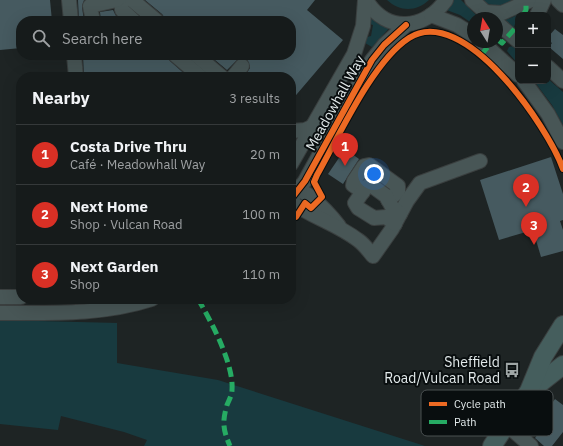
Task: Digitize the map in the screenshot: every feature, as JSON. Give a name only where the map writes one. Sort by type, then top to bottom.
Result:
[{"type":"main road","points":[[531,390],[543,357],[563,326]]},
{"type":"main road","points":[[533,390],[562,367]]},
{"type":"main road","points":[[492,446],[499,436]]},
{"type":"street","points":[[69,0],[71,16]]},
{"type":"street","points":[[91,16],[90,6],[117,0]]},
{"type":"street","points":[[121,0],[122,10],[129,16]]},
{"type":"street","points":[[132,0],[151,16]]},
{"type":"street","points":[[366,0],[375,12],[382,18],[394,23],[406,25],[418,22],[431,15],[446,0]]},
{"type":"street","name":"Meadowhall Way","points":[[296,152],[314,126],[354,54],[363,26],[366,0]]},
{"type":"street","points":[[472,0],[485,12]]},
{"type":"street","points":[[502,12],[531,0]]},
{"type":"street","points":[[538,12],[544,0]]},
{"type":"street","points":[[558,0],[563,5]]},
{"type":"street","points":[[431,15],[457,25],[467,31]]},
{"type":"street","name":"Meadowhall Way","points":[[296,189],[376,55],[384,45],[406,25]]},
{"type":"street","points":[[503,28],[515,38]]},
{"type":"street","points":[[489,48],[515,72]]},
{"type":"street","points":[[74,60],[76,72]]},
{"type":"street","points":[[181,60],[195,72]]},
{"type":"street","points":[[206,60],[229,72]]},
{"type":"street","points":[[551,70],[563,81]]},
{"type":"street","points":[[526,84],[548,114],[563,142]]},
{"type":"street","points":[[296,155],[312,149],[336,123]]},
{"type":"street","points":[[296,131],[305,130],[314,126]]},
{"type":"street","points":[[296,195],[324,209],[340,228],[360,241],[372,256],[398,219],[420,183],[480,161]]},
{"type":"street","points":[[362,192],[353,185],[354,181],[364,166],[369,165],[398,186],[398,192],[388,200]]},
{"type":"street","points":[[371,185],[388,200],[398,219],[386,217],[374,218],[358,208],[355,203],[366,187],[371,185]]},
{"type":"street","points":[[0,297],[16,297]]},
{"type":"street","points":[[77,313],[83,304]]},
{"type":"street","points":[[0,313],[77,313],[114,309],[133,304]]},
{"type":"street","points":[[520,436],[531,446]]},
{"type":"shaded area","points":[[387,0],[429,0],[419,7],[408,9],[397,7]]},
{"type":"shaded area","points":[[451,0],[461,0],[473,12],[467,12],[467,20],[460,15],[444,9]]},
{"type":"shaded area","points":[[482,0],[513,0],[505,4],[493,6]]},
{"type":"shaded area","points":[[372,15],[391,26],[372,47],[365,43],[367,37],[371,36],[373,25],[370,24]]},
{"type":"shaded area","points":[[515,16],[513,30],[503,21]]},
{"type":"shaded area","points":[[513,46],[515,48],[515,60],[507,51],[509,47]]},
{"type":"shaded area","points":[[551,82],[563,92],[563,125],[552,105],[536,84],[551,84]]},
{"type":"shaded area","points":[[0,320],[117,323],[117,363],[218,380],[425,446],[144,446],[147,440],[124,432],[61,416],[58,430],[0,424]]},
{"type":"building","points":[[0,0],[50,0],[52,16],[16,16],[16,48],[0,50]]},
{"type":"building","points":[[78,0],[84,0],[82,7],[83,16],[79,16]]},
{"type":"building","points":[[145,0],[315,0],[307,10],[343,40],[296,95],[296,72],[247,72],[250,68],[247,60],[296,60],[296,16],[163,16]]},
{"type":"building","points":[[113,10],[116,16],[100,16],[100,12]]},
{"type":"building","points":[[555,29],[563,35],[563,59],[551,49],[551,34]]},
{"type":"building","points":[[83,60],[169,60],[182,72],[84,72]]},
{"type":"building","points":[[215,60],[237,60],[227,70]]},
{"type":"building","points":[[345,149],[359,159],[343,184],[328,174]]},
{"type":"building","points":[[551,157],[563,194],[563,220],[560,221],[563,230],[563,251],[541,257],[533,230],[499,240],[480,180]]},
{"type":"building","points":[[555,399],[563,405],[563,432],[552,446],[544,446],[535,438],[537,436],[553,436],[553,402]]},
{"type":"marked path","points":[[525,12],[526,3]]},
{"type":"marked path","points":[[503,42],[515,28]]},
{"type":"marked path","points":[[481,55],[487,48]]},
{"type":"marked path","points":[[201,304],[221,343],[232,380],[232,392],[224,416],[225,430],[230,446]]},
{"type":"cycle path","points":[[296,193],[305,181],[372,60],[384,45],[406,25]]},
{"type":"cycle path","points":[[296,217],[305,203],[311,208],[322,197],[314,182],[346,121],[370,81],[396,49],[409,38],[431,32],[454,38],[478,53],[501,75],[522,100],[540,126],[563,169]]},
{"type":"place","name":"Costa Drive Thru","points":[[345,166]]},
{"type":"place","name":"Next Home","points":[[526,207]]},
{"type":"place","name":"Next Garden","points":[[534,245]]},
{"type":"place","name":"Sheffield Road/Vulcan Road","points":[[512,370]]}]
